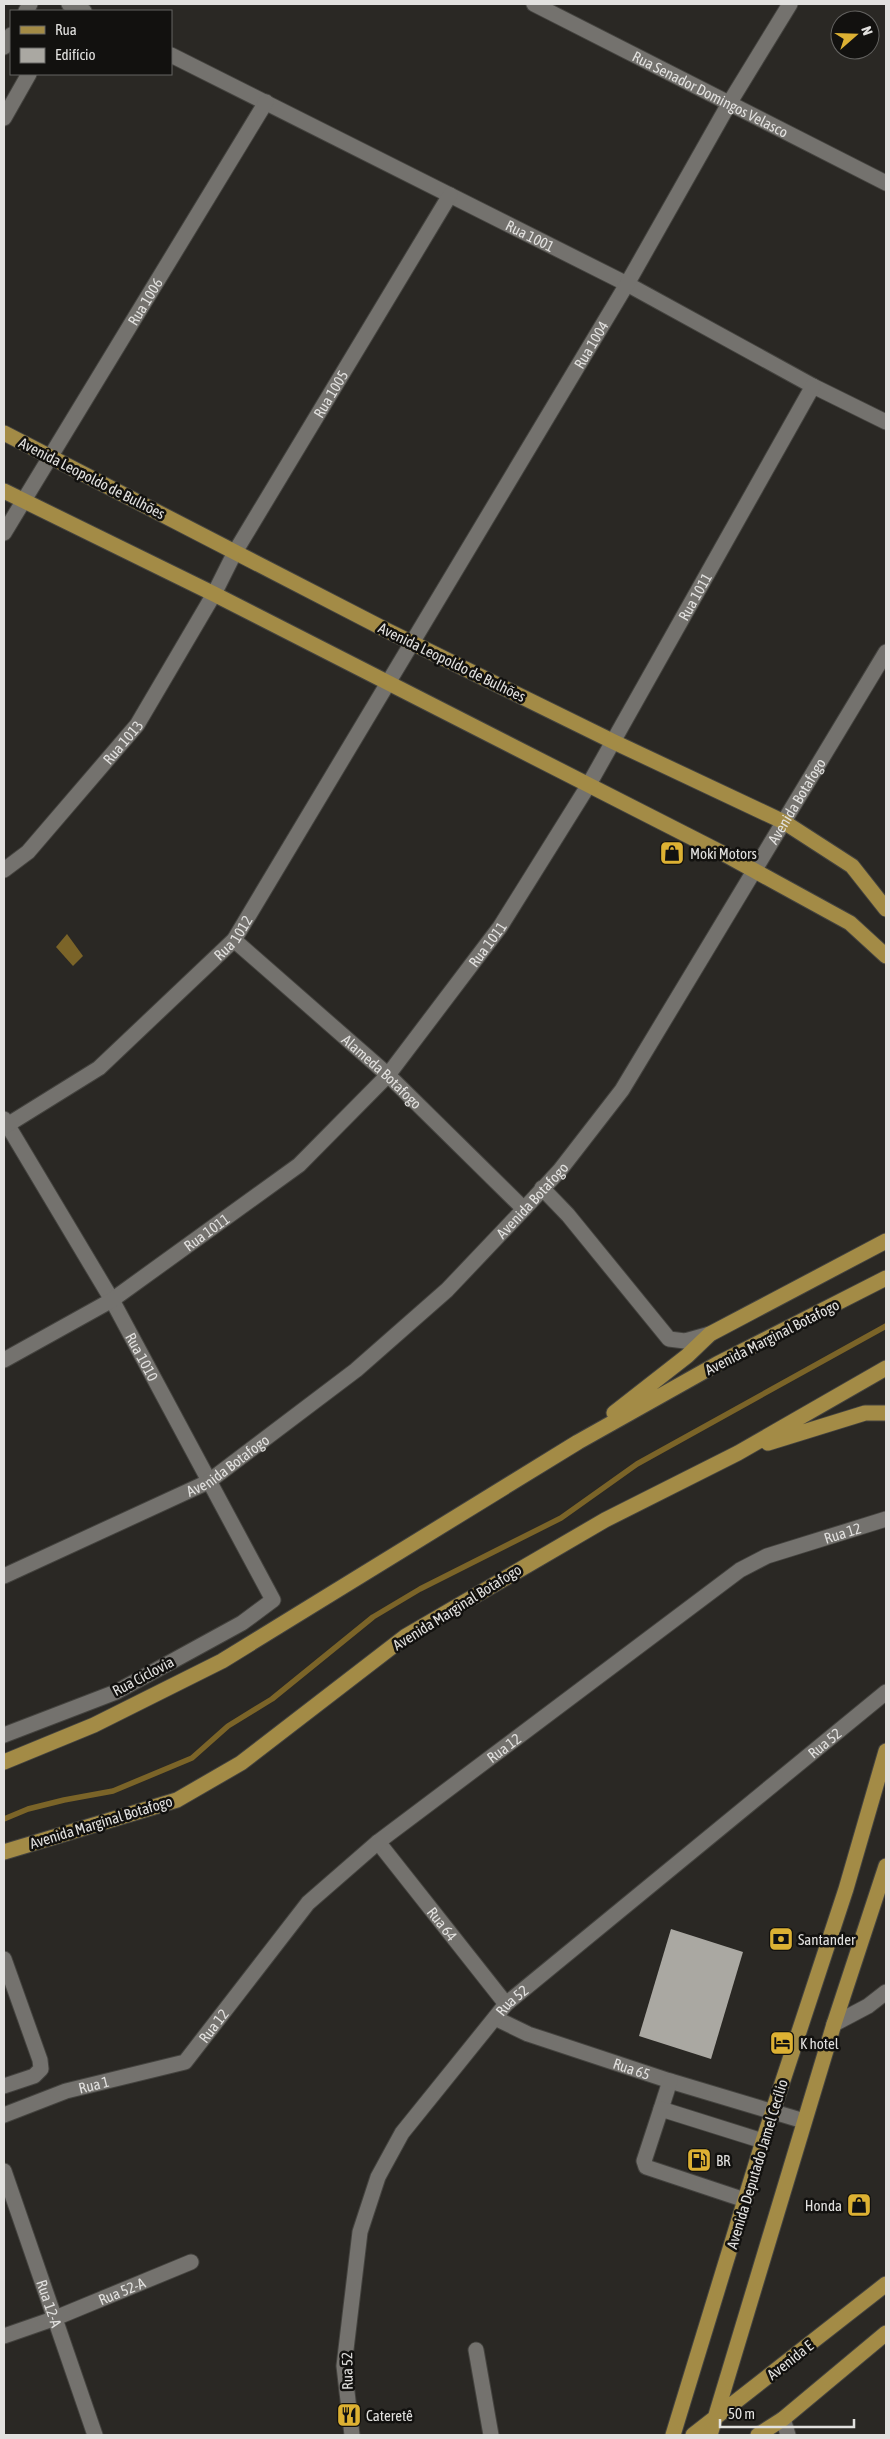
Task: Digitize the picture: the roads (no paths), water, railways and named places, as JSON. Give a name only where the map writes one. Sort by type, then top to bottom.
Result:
[{"type":"main road","name":"Avenida Leopoldo de Bulhões","points":[[4,432],[413,643],[614,742],[784,822],[852,866],[886,909]]},
{"type":"main road","points":[[4,491],[214,594],[756,871],[850,923],[886,956]]},
{"type":"main road","points":[[578,1442],[687,1356],[710,1334],[886,1241]]},
{"type":"main road","name":"Avenida Marginal Botafogo","points":[[4,1762],[94,1725],[222,1662],[578,1442],[717,1364],[886,1278]]},
{"type":"main road","name":"Avenida Marginal Botafogo","points":[[4,1852],[176,1800],[241,1763],[406,1636],[605,1520],[738,1453],[886,1368]]},
{"type":"main road","points":[[738,1453],[865,1413],[886,1413]]},
{"type":"main road","name":"Avenida Deputado Jamel Cecílio","points":[[672,2435],[763,2140],[846,1889],[886,1751]]},
{"type":"main road","points":[[710,2435],[834,2024],[886,1866]]},
{"type":"main road","name":"Avenida E","points":[[693,2435],[886,2284]]},
{"type":"main road","points":[[758,2435],[783,2419],[886,2333]]},
{"type":"street","points":[[69,4],[82,10]]},
{"type":"street","name":"Rua Senador Domingos Velasco","points":[[534,4],[886,183]]},
{"type":"street","name":"Rua 1004","points":[[387,683],[413,643],[627,284],[730,102],[790,4]]},
{"type":"street","name":"Rua 1001","points":[[172,55],[627,284],[813,386],[886,422]]},
{"type":"street","points":[[4,118],[28,75]]},
{"type":"street","name":"Rua 1006","points":[[4,533],[266,102]]},
{"type":"street","name":"Rua 1005","points":[[214,594],[235,552],[450,195]]},
{"type":"street","name":"Rua 1011","points":[[4,1360],[112,1300],[299,1165],[388,1075],[500,928],[588,786],[813,386]]},
{"type":"street","name":"Rua 1013","points":[[4,870],[28,852],[136,725],[214,594]]},
{"type":"street","name":"Avenida Botafogo","points":[[4,1576],[208,1482],[356,1370],[447,1290],[560,1170],[622,1090],[756,871],[886,652]]},
{"type":"street","name":"Rua 1012","points":[[5,1124],[99,1068],[234,940],[387,683]]},
{"type":"street","name":"Alameda Botafogo","points":[[234,940],[388,1075],[524,1209]]},
{"type":"street","name":"Rua 1010","points":[[5,1124],[112,1300],[272,1600]]},
{"type":"street","points":[[542,1188],[568,1215],[669,1338],[685,1341],[710,1334]]},
{"type":"street","name":"Rua 12","points":[[185,2062],[308,1903],[378,1842],[740,1570],[767,1556],[886,1519]]},
{"type":"street","name":"Rua Ciclovia","points":[[4,1735],[116,1692],[242,1623],[272,1600]]},
{"type":"street","name":"Rua 52","points":[[352,2435],[344,2366],[360,2232],[378,2177],[402,2134],[506,2004],[886,1692]]},
{"type":"street","name":"Rua 64","points":[[378,1842],[506,2004]]},
{"type":"street","points":[[4,1959],[40,2060],[41,2069],[34,2076],[4,2086]]},
{"type":"street","points":[[834,2024],[868,2006],[886,1992]]},
{"type":"street","name":"Rua 65","points":[[495,2018],[528,2034],[670,2081],[804,2121]]},
{"type":"street","name":"Rua 1","points":[[4,2115],[66,2091],[185,2062]]},
{"type":"street","points":[[670,2081],[644,2160],[646,2167],[745,2200]]},
{"type":"street","points":[[661,2109],[763,2140]]},
{"type":"street","name":"Rua 12-A","points":[[4,2170],[53,2319],[95,2435]]},
{"type":"street","name":"Rua 52-A","points":[[4,2336],[53,2319],[191,2262]]},
{"type":"street","points":[[476,2350],[493,2434]]},
{"type":"street","points":[[783,2419],[788,2435]]},
{"type":"waterway","points":[[4,1819],[28,1809],[113,1791],[192,1758],[228,1726],[272,1699],[373,1617],[420,1589],[561,1518],[637,1464],[886,1326]]},
{"type":"place","name":"Moki Motors","points":[[672,853]]},
{"type":"place","name":"Santander","points":[[781,1939]]},
{"type":"place","name":"K hotel","points":[[782,2043]]},
{"type":"place","name":"BR","points":[[699,2160]]},
{"type":"place","name":"Honda","points":[[859,2205]]},
{"type":"place","name":"Cateretê","points":[[349,2415]]}]
